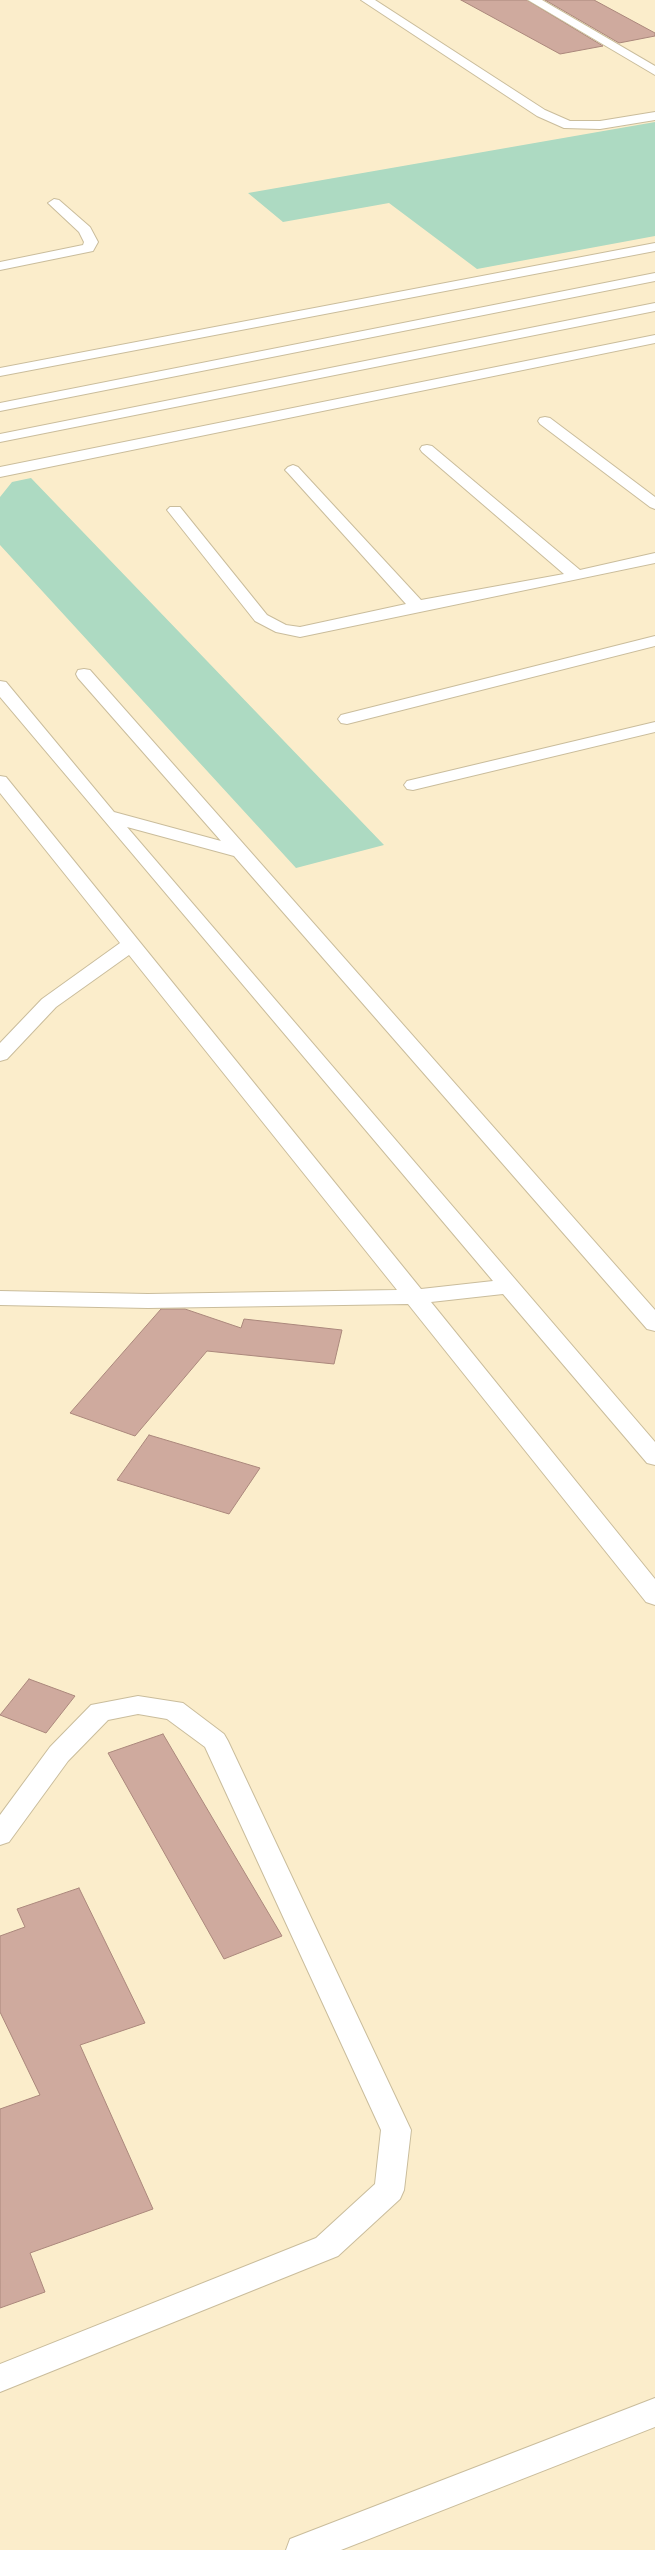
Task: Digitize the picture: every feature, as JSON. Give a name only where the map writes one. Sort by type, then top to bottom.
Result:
[{"type":"street","points":[[367,0],[541,113],[568,125],[600,125],[655,116]]},
{"type":"street","points":[[534,0],[655,71]]},
{"type":"street","points":[[0,266],[88,248],[91,242],[84,230],[54,202]]},
{"type":"street","points":[[0,372],[655,247]]},
{"type":"street","points":[[0,407],[655,277]]},
{"type":"street","points":[[0,438],[655,308]]},
{"type":"street","points":[[189,369],[242,326]]},
{"type":"street","points":[[0,472],[655,339]]},
{"type":"street","points":[[345,369],[407,372]]},
{"type":"street","points":[[422,373],[476,375]]},
{"type":"street","points":[[545,421],[655,504]]},
{"type":"street","points":[[427,449],[577,576]]},
{"type":"street","points":[[293,470],[417,606]]},
{"type":"street","points":[[175,510],[261,618],[282,630],[300,632],[417,606],[577,576],[655,558]]},
{"type":"street","points":[[346,719],[655,641]]},
{"type":"street","points":[[84,674],[655,1324]]},
{"type":"street","points":[[0,686],[108,816],[655,1457]]},
{"type":"street","points":[[413,785],[655,727]]},
{"type":"street","points":[[0,780],[655,1596]]},
{"type":"street","points":[[108,816],[241,852]]},
{"type":"street","points":[[0,1055],[49,1003],[132,944]]},
{"type":"street","points":[[0,1298],[148,1301],[416,1297],[509,1286]]},
{"type":"street","points":[[0,1835],[59,1754],[100,1712],[138,1705],[174,1710],[180,1714],[215,1741],[396,2130],[389,2190],[327,2247],[0,2378]]},
{"type":"street","points":[[302,2550],[655,2412]]},
{"type":"green space","points":[[655,122],[655,236],[477,269],[389,203],[283,222],[248,193]]},
{"type":"green space","points":[[31,478],[384,845],[296,868],[0,545],[0,497],[12,482]]},
{"type":"building","points":[[461,0],[527,0],[603,46],[560,54]]},
{"type":"building","points":[[545,0],[594,0],[655,33],[655,36],[619,43]]},
{"type":"building","points":[[161,1309],[185,1309],[241,1328],[244,1319],[342,1330],[334,1364],[207,1351],[135,1436],[70,1413]]},
{"type":"building","points":[[149,1435],[260,1468],[229,1514],[117,1480]]},
{"type":"building","points":[[29,1679],[75,1696],[46,1733],[0,1715]]},
{"type":"building","points":[[163,1734],[282,1936],[224,1959],[108,1753]]},
{"type":"building","points":[[79,1888],[145,2023],[80,2045],[153,2209],[30,2253],[45,2292],[0,2308],[0,2109],[40,2095],[0,2012],[0,1936],[25,1927],[17,1909]]}]
